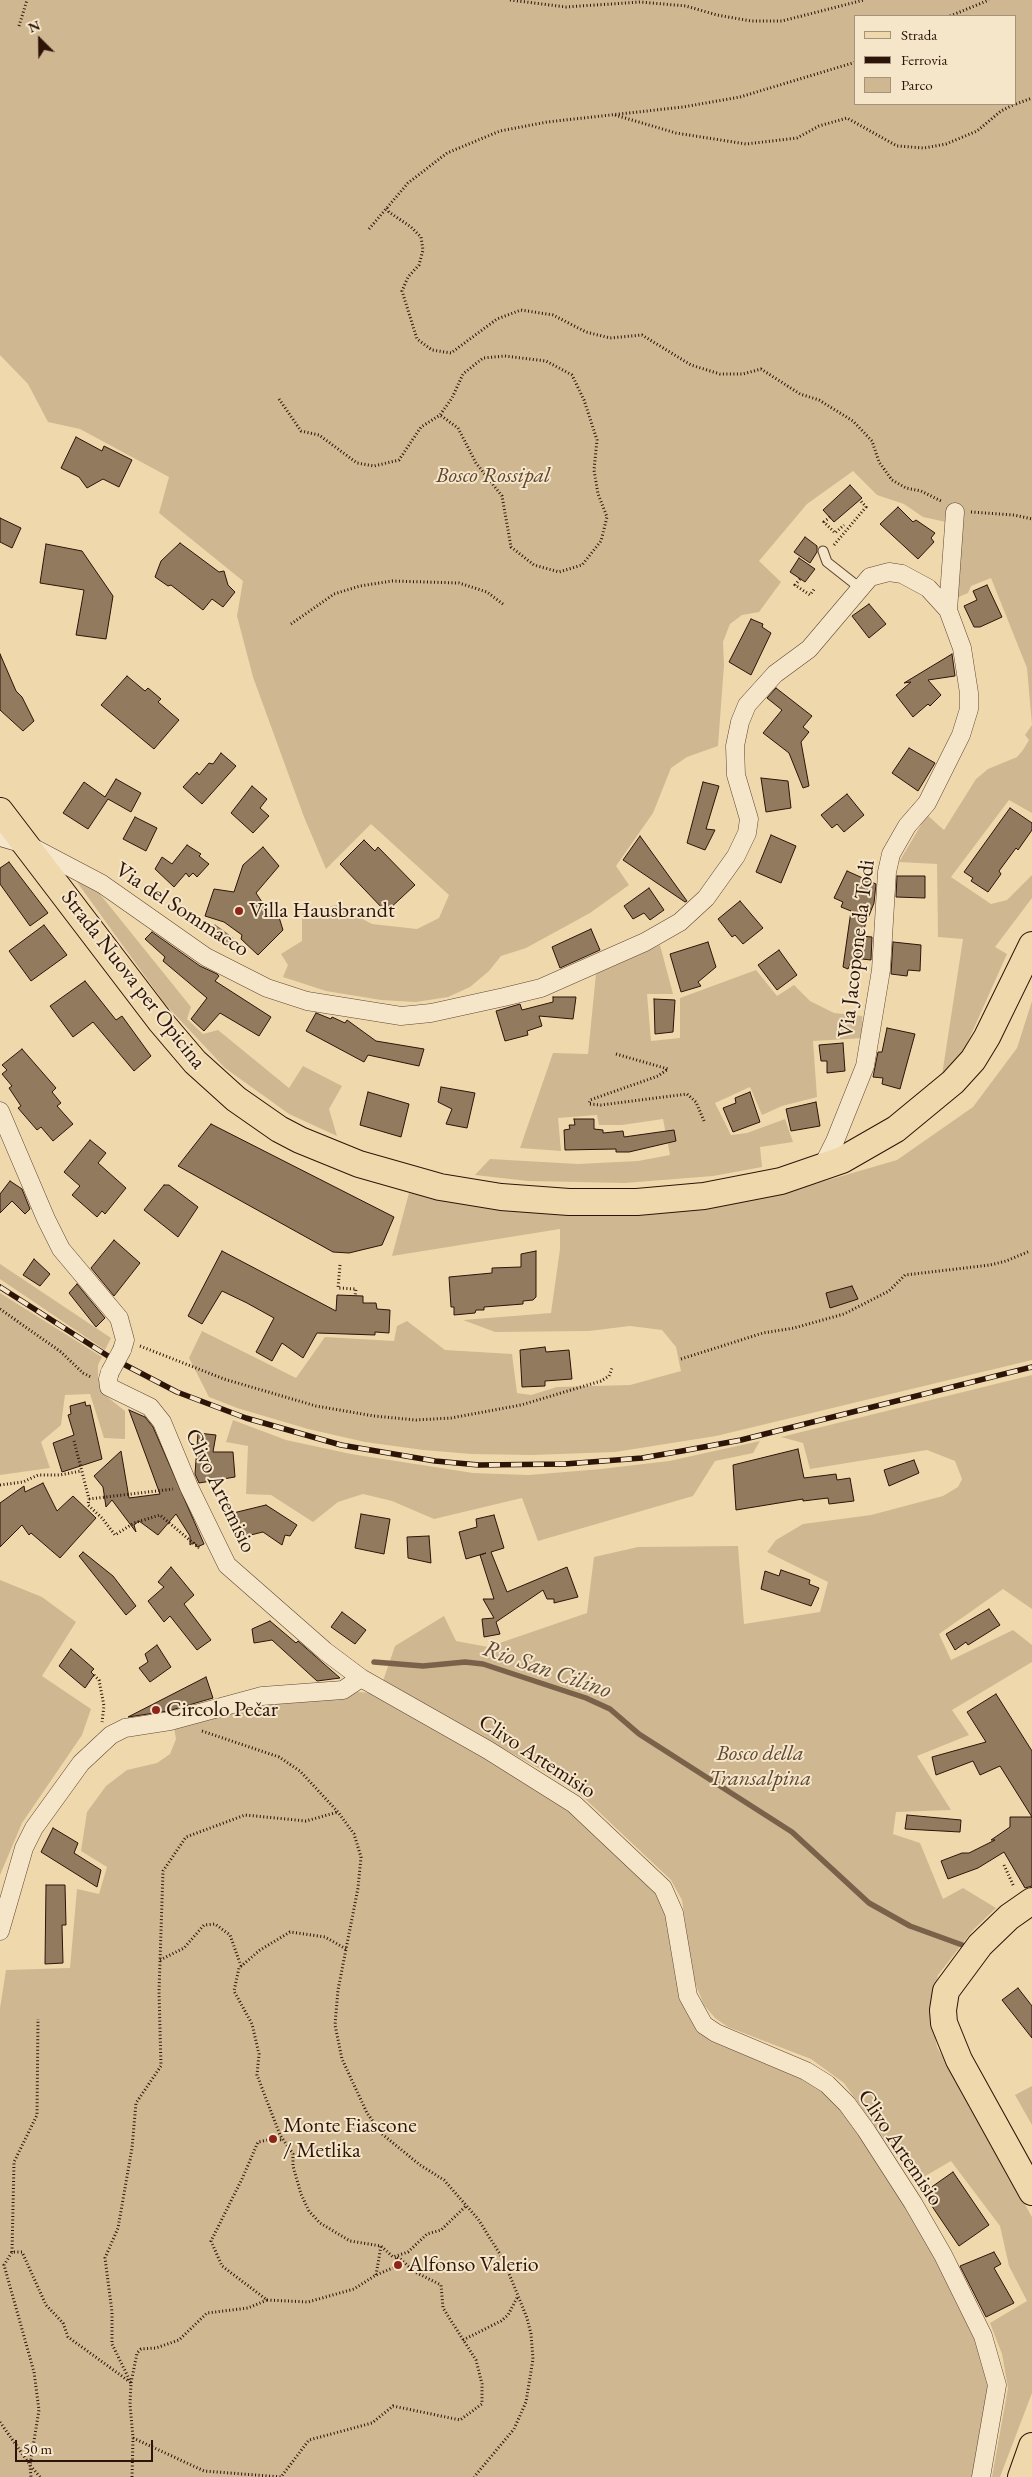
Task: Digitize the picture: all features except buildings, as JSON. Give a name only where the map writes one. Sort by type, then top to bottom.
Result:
[{"type":"main road","name":"Strada Nuova per Opicina","points":[[0,811],[28,845],[124,974],[195,1062],[259,1116],[300,1140],[336,1156],[395,1176],[440,1187],[501,1197],[569,1202],[637,1202],[704,1196],[781,1181],[822,1168],[870,1146],[922,1110],[953,1082],[972,1060],[987,1037],[1032,945]]},
{"type":"main road","points":[[1024,1896],[1009,1917],[980,1945],[946,1991],[942,2010],[944,2023],[960,2060],[1032,2192]]},
{"type":"main road","points":[[1021,2477],[1032,2446]]},
{"type":"street","name":"Via Jacopone da Todi","points":[[822,1168],[836,1141],[864,1066],[881,970],[887,872],[891,854],[907,826],[927,803],[961,735],[969,710],[968,683],[962,648],[948,610],[955,512]]},
{"type":"street","name":"Via del Sommacco","points":[[0,837],[28,845],[102,884],[206,957],[267,988],[307,1000],[401,1016],[431,1013],[541,988],[645,942],[680,922],[706,898],[736,856],[747,833],[749,819],[736,775],[735,746],[740,722],[748,705],[775,674],[809,649],[870,577],[879,573],[902,574],[928,588],[948,610]]},
{"type":"street","points":[[0,1112],[46,1220],[61,1249],[118,1318],[124,1345]]},
{"type":"street","name":"Clivo Artemisio","points":[[124,1345],[110,1372],[108,1379],[109,1387],[150,1408],[157,1414],[188,1487],[227,1565],[325,1651],[361,1678],[488,1750],[574,1804],[663,1888],[674,1914],[688,1996],[704,2024],[716,2033],[806,2071],[826,2084],[847,2104],[913,2203],[944,2255],[983,2336],[997,2385],[981,2477]]},
{"type":"street","points":[[0,1931],[24,1848],[31,1834],[82,1763],[99,1744],[122,1730],[187,1716],[262,1696],[343,1690],[361,1678]]},
{"type":"lane","points":[[826,551],[827,562],[860,588]]},
{"type":"path","points":[[19,26],[27,0]]},
{"type":"path","points":[[510,0],[566,7],[640,2],[686,6],[717,15],[751,21],[782,21],[864,0]]},
{"type":"path","points":[[952,15],[989,0]]},
{"type":"path","points":[[369,229],[408,183],[447,153],[500,131],[546,122],[683,108],[740,97],[854,63]]},
{"type":"path","points":[[1017,104],[1032,98]]},
{"type":"path","points":[[612,114],[676,133],[746,144],[797,138],[819,126],[847,118],[897,146],[924,148],[946,144],[977,131],[1001,111],[1014,105]]},
{"type":"path","points":[[387,208],[389,212],[411,226],[421,237],[423,250],[419,265],[408,277],[402,291],[417,339],[432,350],[451,353],[498,319],[521,310],[553,315],[586,332],[610,338],[642,335],[691,365],[720,374],[743,374],[762,369],[800,394],[819,400],[853,421],[872,442],[879,462],[892,480],[906,488],[921,491],[938,499],[955,512],[1014,515],[1032,519]]},
{"type":"path","points":[[279,398],[301,431],[319,435],[357,463],[374,466],[399,460],[421,428],[440,415],[452,398],[463,374],[483,358],[505,356],[546,360],[572,375],[584,400],[597,440],[594,470],[598,494],[607,517],[601,541],[582,565],[559,572],[534,565],[511,547],[502,496],[476,463],[458,428],[440,415]]},
{"type":"path","points":[[826,551],[866,507],[860,500]]},
{"type":"path","points":[[830,517],[824,522],[835,533],[844,525]]},
{"type":"path","points":[[800,578],[795,585],[810,595],[815,588]]},
{"type":"path","points":[[292,624],[311,608],[334,594],[360,586],[392,581],[459,583],[487,592],[504,605]]},
{"type":"path","points":[[616,1054],[668,1069],[658,1076],[590,1100],[589,1104],[601,1105],[687,1094],[696,1102],[704,1121]]},
{"type":"path","points":[[681,1359],[763,1333],[794,1328],[844,1314],[889,1291],[905,1275],[1006,1261],[1030,1251]]},
{"type":"path","points":[[340,1265],[338,1288],[356,1289],[355,1296]]},
{"type":"path","points":[[0,1308],[62,1352],[83,1373]]},
{"type":"path","points":[[124,1345],[256,1389],[316,1406],[374,1416],[416,1420],[451,1418],[522,1405],[601,1380],[609,1376],[612,1368]]},
{"type":"path","points":[[74,1441],[89,1499],[88,1505],[102,1518],[114,1535],[134,1523],[160,1516],[220,1563],[227,1565]]},
{"type":"path","points":[[0,1485],[24,1482],[38,1475],[60,1475],[81,1471]]},
{"type":"path","points":[[89,1499],[188,1487]]},
{"type":"path","points":[[94,1675],[99,1680],[104,1706],[102,1722]]},
{"type":"path","points":[[187,1716],[192,1726],[208,1734],[279,1757],[300,1771],[338,1812],[354,1834],[361,1858],[358,1888],[338,1990],[335,2025],[342,2059],[367,2113],[382,2134],[420,2165],[444,2180],[467,2205],[503,2258],[527,2318],[533,2359],[526,2402],[514,2429],[474,2477]]},
{"type":"path","points":[[131,2383],[112,2344],[112,2312],[105,2258],[118,2228],[132,2148],[136,2103],[161,2066],[160,1960],[163,1871],[186,1837],[245,1815],[306,1821],[338,1812]]},
{"type":"path","points":[[1004,1865],[1024,1896]]},
{"type":"path","points":[[160,1960],[184,1948],[204,1925],[215,1924],[230,1935],[241,1966]]},
{"type":"path","points":[[346,1949],[325,1937],[290,1932],[260,1950],[241,1966],[234,1991],[252,2024],[259,2054],[257,2074],[283,2140],[293,2154],[293,2166],[301,2194],[309,2210],[320,2224],[350,2241],[381,2246],[393,2257],[408,2252],[427,2234],[441,2230],[467,2205]]},
{"type":"path","points":[[31,2477],[30,2465],[38,2410],[34,2372],[4,2265],[12,2252],[14,2162],[36,2115],[38,2019]]},
{"type":"path","points":[[267,2300],[222,2266],[211,2241],[258,2142],[273,2139],[283,2140]]},
{"type":"path","points":[[376,2275],[381,2246]]},
{"type":"path","points":[[12,2252],[22,2252],[46,2305],[63,2323],[68,2337],[131,2383]]},
{"type":"path","points":[[132,2477],[131,2383],[137,2353],[141,2349],[156,2348],[179,2340],[206,2313],[248,2308],[267,2300],[308,2302],[354,2289],[395,2266],[397,2256]]},
{"type":"path","points":[[133,2438],[204,2471],[281,2477],[309,2440],[372,2423],[393,2406],[460,2420],[482,2404],[482,2384],[476,2360],[443,2308],[441,2286],[415,2272],[397,2256]]},
{"type":"path","points":[[463,2340],[502,2321],[508,2315],[518,2296]]},
{"type":"path","points":[[0,2422],[40,2477]]},
{"type":"green space","name":"Bosco Rossipal","points":[[0,0],[1032,0],[1032,725],[1027,668],[991,578],[971,586],[968,593],[954,599],[960,525],[923,517],[904,504],[877,495],[853,471],[807,504],[759,561],[781,582],[759,612],[742,615],[730,624],[723,642],[724,665],[718,746],[687,757],[671,768],[653,813],[616,866],[629,885],[590,913],[526,948],[501,956],[489,971],[470,987],[448,997],[416,1002],[381,1000],[326,991],[283,977],[288,965],[281,954],[302,941],[302,914],[336,905],[372,924],[417,929],[439,918],[449,895],[371,824],[326,869],[304,817],[253,677],[237,616],[243,581],[159,513],[169,477],[80,429],[48,422],[28,384],[0,355]]},
{"type":"green space","points":[[1032,725],[1032,813],[1009,800],[951,877],[991,904],[1007,900],[1032,875],[1032,898],[995,947],[1007,954],[965,1048],[942,1075],[963,939],[938,937],[937,864],[899,862],[927,815],[944,830],[976,779],[988,769],[1017,757],[1029,740],[1025,735]]},
{"type":"green space","points":[[69,871],[91,883],[191,1007],[187,1019],[203,1034],[218,1030],[289,1088],[303,1066],[342,1086],[329,1109],[337,1136],[289,1114],[225,1068],[165,1004]]},
{"type":"green space","points":[[660,945],[673,994],[647,994],[651,1041],[680,1038],[680,998],[756,970],[777,996],[794,985],[810,1001],[834,1013],[862,1016],[864,1038],[813,1041],[817,1097],[782,1106],[762,1115],[750,1087],[715,1103],[731,1135],[747,1133],[785,1119],[793,1142],[760,1147],[762,1167],[713,1176],[625,1183],[528,1181],[475,1175],[490,1159],[578,1164],[638,1161],[670,1155],[663,1119],[622,1125],[599,1125],[597,1115],[558,1118],[561,1151],[520,1148],[553,1053],[588,1054],[596,974]]},
{"type":"green space","points":[[1032,1001],[1032,1360],[716,1436],[615,1452],[532,1455],[471,1454],[423,1450],[365,1442],[308,1429],[237,1408],[209,1397],[189,1358],[202,1331],[296,1378],[325,1337],[394,1341],[397,1326],[407,1321],[445,1350],[512,1354],[517,1393],[531,1395],[557,1387],[630,1385],[681,1371],[676,1347],[662,1330],[630,1326],[589,1331],[495,1332],[463,1320],[551,1313],[560,1249],[560,1229],[392,1256],[409,1193],[509,1211],[784,1193],[897,1160],[973,1107],[1017,1048]]},
{"type":"green space","points":[[0,1264],[111,1338],[105,1350],[0,1279]]},
{"type":"green space","points":[[0,1293],[102,1357],[98,1365],[98,1377],[106,1396],[125,1411],[125,1439],[104,1438],[90,1394],[65,1395],[61,1425],[41,1442],[50,1468],[0,1475]]},
{"type":"green space","name":"Bosco della Transalpina","points":[[1032,1375],[1032,1609],[1003,1589],[939,1634],[951,1660],[1013,1630],[1032,1645],[1032,1662],[952,1710],[969,1735],[917,1756],[951,1810],[896,1812],[893,1834],[920,1843],[943,1899],[963,1888],[996,1908],[973,1930],[938,1975],[930,2009],[937,2047],[1032,2217],[1032,2393],[1000,2477],[992,2477],[1008,2388],[1002,2354],[990,2323],[1027,2301],[1009,2266],[1000,2226],[951,2161],[915,2182],[844,2083],[811,2059],[728,2027],[715,2018],[704,2005],[693,1978],[682,1900],[671,1880],[581,1795],[538,1768],[383,1681],[395,1646],[444,1616],[456,1641],[488,1647],[587,1613],[594,1557],[638,1547],[738,1546],[744,1624],[820,1612],[828,1582],[767,1552],[776,1540],[803,1524],[871,1515],[943,1496],[958,1487],[962,1479],[955,1461],[927,1450],[810,1469],[803,1443],[781,1437]]},
{"type":"green space","points":[[233,1420],[286,1440],[351,1454],[473,1473],[529,1475],[601,1469],[669,1461],[760,1441],[753,1453],[715,1461],[693,1496],[538,1541],[522,1498],[434,1519],[392,1501],[363,1494],[338,1502],[313,1522],[271,1495],[246,1494],[248,1446],[226,1442]]},
{"type":"green space","points":[[0,1580],[42,1597],[76,1622],[42,1676],[91,1709],[82,1735],[22,1823],[0,1875]]},
{"type":"green space","points":[[358,1692],[373,1693],[529,1782],[576,1813],[649,1884],[660,1901],[669,1920],[697,2027],[710,2040],[803,2078],[827,2093],[858,2131],[897,2191],[947,2278],[975,2336],[988,2378],[986,2416],[974,2477],[0,2477],[0,2008],[6,1970],[70,1968],[77,1889],[99,1894],[107,1867],[81,1851],[87,1812],[106,1786],[127,1770],[157,1763],[170,1754],[176,1739],[174,1728],[276,1703],[338,1697]]},
{"type":"green space","points":[[1032,2086],[1032,2125],[1015,2095]]},
{"type":"shaded area","points":[[215,925],[233,938],[227,947],[208,934]]},
{"type":"waterway","name":"Rio San Cilino","points":[[374,1662],[423,1666],[465,1662],[483,1664],[586,1698],[610,1709],[639,1734],[792,1832],[869,1903],[910,1926],[965,1946]]},
{"type":"railway","points":[[0,1287],[108,1356],[177,1392],[246,1418],[341,1445],[435,1461],[479,1465],[565,1464],[642,1458],[682,1451],[741,1440],[1032,1367]]},
{"type":"place","name":"Villa Hausbrandt","points":[[239,911]]},
{"type":"place","name":"Circolo Pečar","points":[[156,1710]]},
{"type":"place","name":"Monte Fiascone / Metlika","points":[[273,2139]]},
{"type":"place","name":"Alfonso Valerio","points":[[398,2265]]}]
